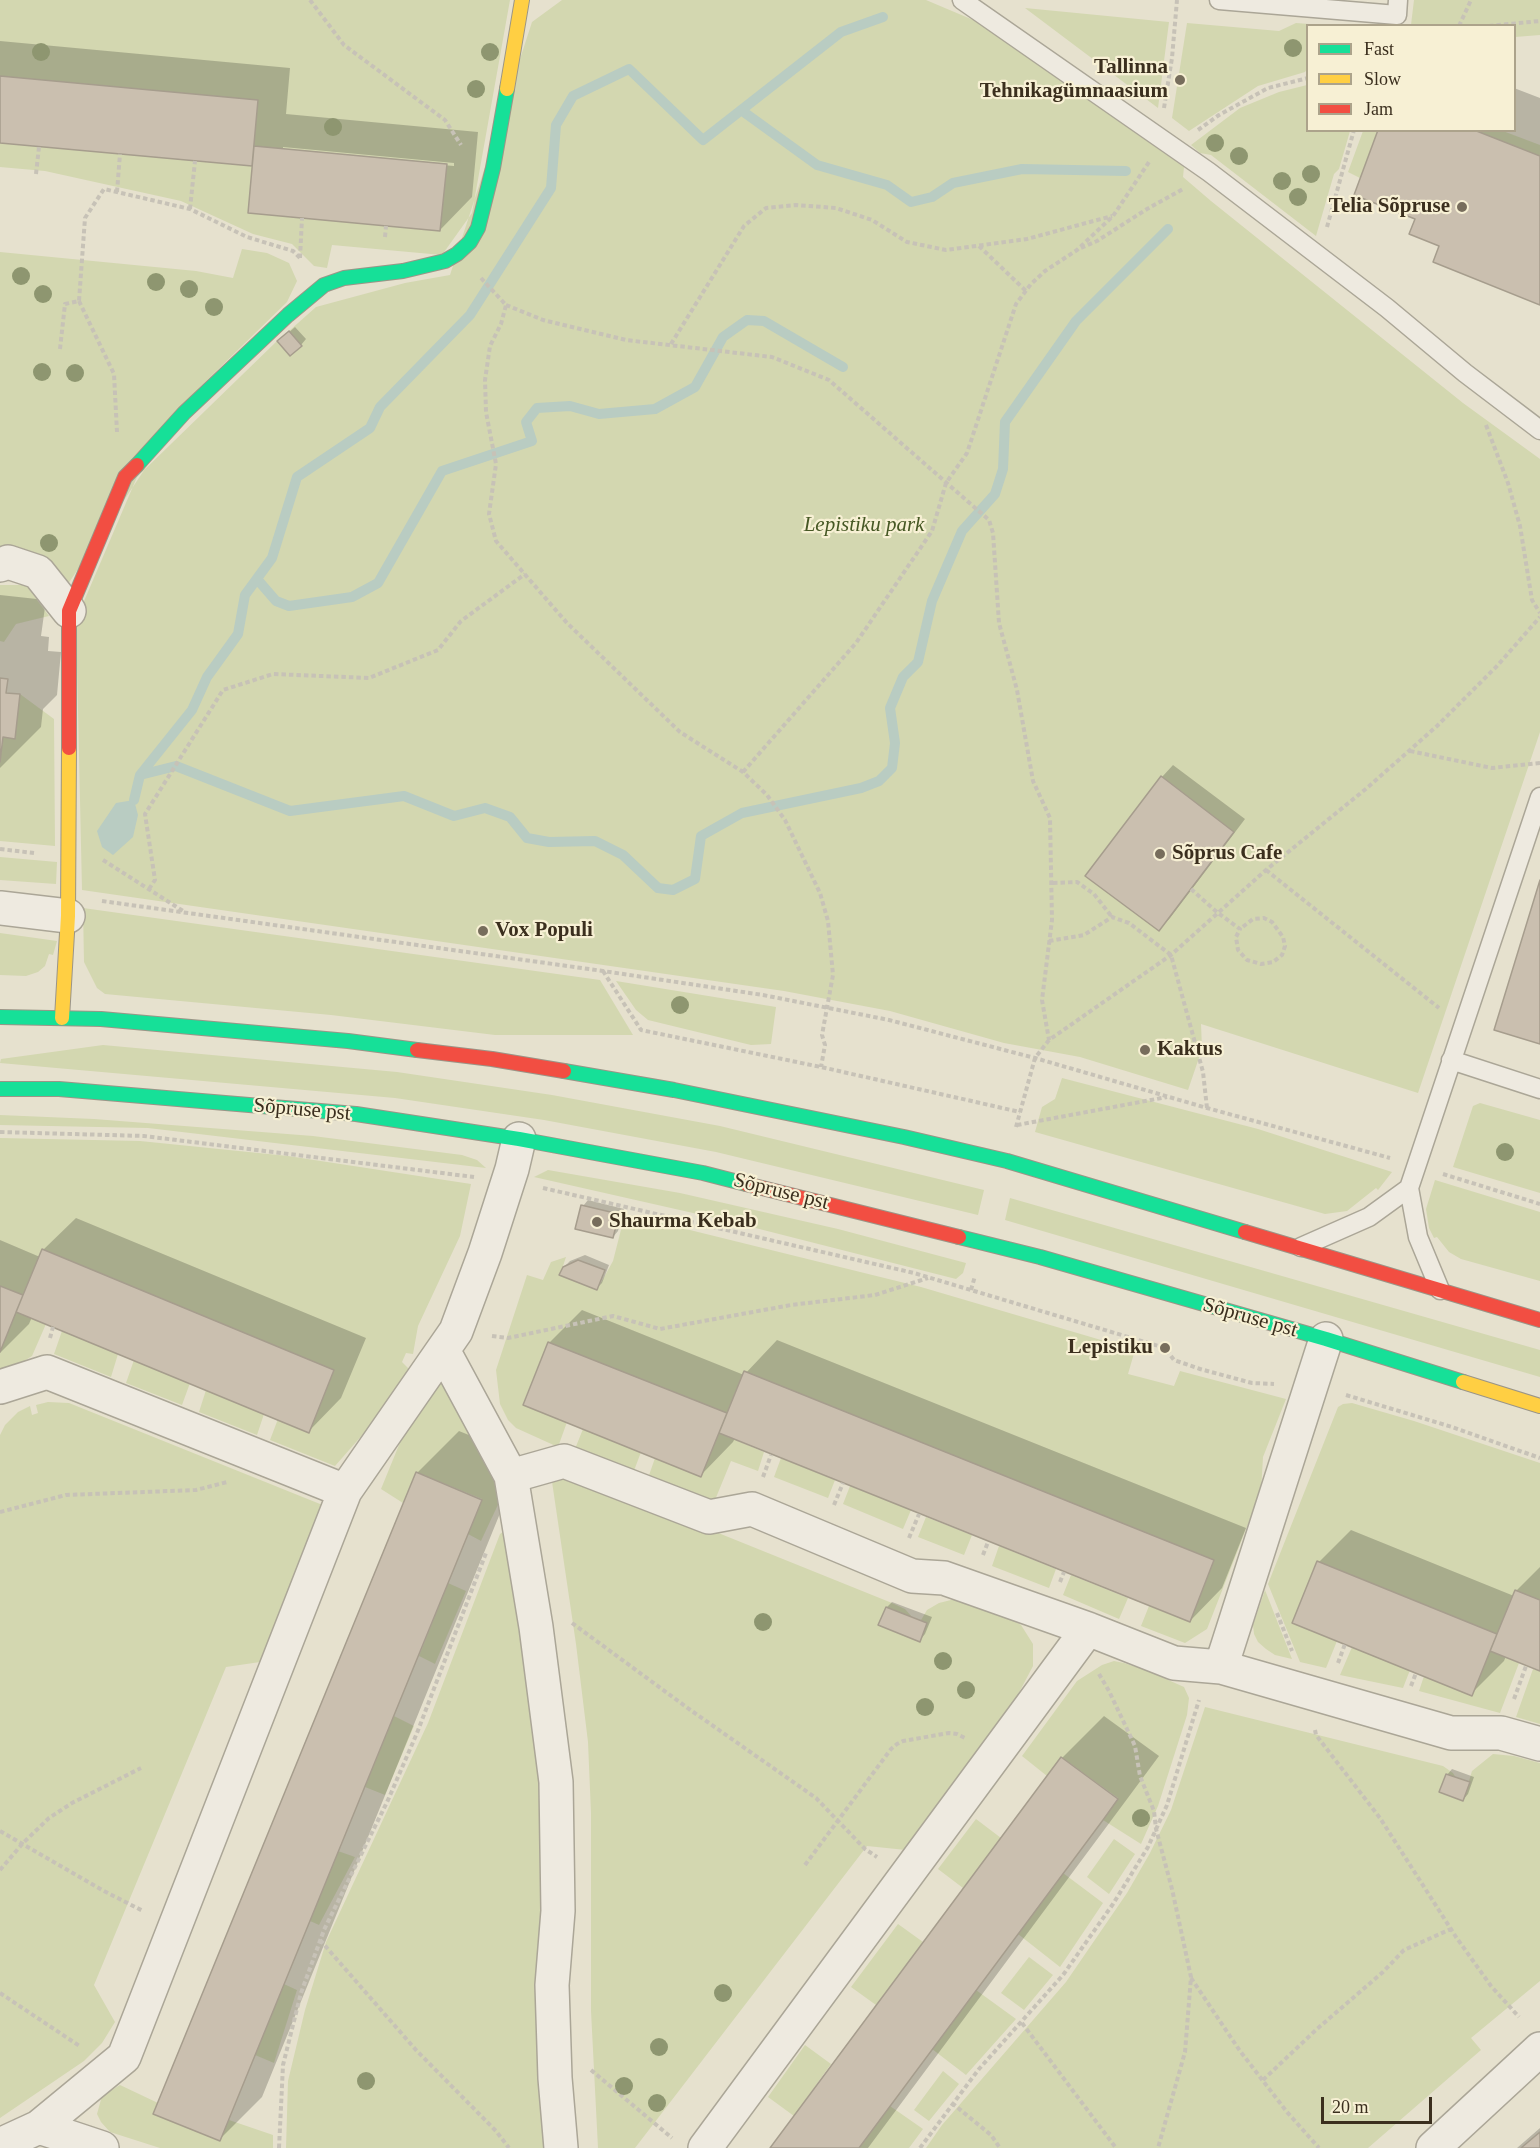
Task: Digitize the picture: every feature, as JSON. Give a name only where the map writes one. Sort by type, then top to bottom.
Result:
[{"type":"main road","points":[[62,1018],[68,906],[69,611],[124,477],[184,414],[288,315],[324,285],[344,278],[403,271],[435,264],[457,254],[470,242],[478,228],[493,168],[511,33],[522,0]]},
{"type":"main road","points":[[0,1017],[113,1020],[348,1041],[492,1059],[674,1090],[904,1137],[1007,1161],[1540,1320]]},
{"type":"main road","name":"Sõpruse pst","points":[[0,1089],[59,1089],[356,1114],[519,1138],[726,1178],[1040,1257],[1326,1339],[1540,1406]]},
{"type":"street","points":[[0,566],[8,562],[38,572],[69,611]]},
{"type":"street","points":[[0,908],[68,906]]},
{"type":"street","points":[[0,2145],[39,2127],[124,2057],[345,1491],[450,1341],[485,1253],[512,1169],[519,1138]]},
{"type":"street","points":[[1221,1667],[1326,1339]]},
{"type":"street","points":[[450,1341],[511,1476],[536,1627],[556,1782],[558,1911],[552,1985],[555,2078],[561,2148]]},
{"type":"street","points":[[0,1387],[47,1372],[345,1491]]},
{"type":"street","points":[[511,1476],[564,1461],[709,1517],[752,1509],[912,1576],[944,1578],[1088,1629],[1174,1663],[1221,1667],[1451,1734],[1501,1733],[1540,1744]]},
{"type":"street","points":[[690,2144],[904,1877],[1088,1629]]},
{"type":"street","points":[[1432,2148],[1540,2049]]},
{"type":"street","points":[[39,2127],[102,2148]]},
{"type":"lane","points":[[1219,0],[1397,15],[1398,0]]},
{"type":"lane","points":[[967,1],[1209,172],[1387,308],[1465,373],[1540,430]]},
{"type":"lane","points":[[1440,1290],[1418,1237],[1409,1188],[1540,797]]},
{"type":"lane","points":[[1451,1060],[1540,1089]]},
{"type":"lane","points":[[1301,1247],[1370,1217],[1409,1188]]},
{"type":"path","points":[[310,0],[344,45],[446,120],[463,148]]},
{"type":"path","points":[[1163,112],[1172,58],[1177,0]]},
{"type":"path","points":[[1460,24],[1470,0]]},
{"type":"path","points":[[1509,24],[1540,21]]},
{"type":"path","points":[[1173,147],[1219,115],[1268,88],[1306,78]]},
{"type":"path","points":[[1319,256],[1353,132]]},
{"type":"path","points":[[36,174],[39,147]]},
{"type":"path","points":[[117,192],[120,154]]},
{"type":"path","points":[[190,208],[195,161]]},
{"type":"path","points":[[743,772],[856,643],[932,531],[946,483],[967,453],[1016,304],[1026,291],[1045,271],[1077,250],[1097,241],[1147,209],[1196,183],[1209,172]]},
{"type":"path","points":[[1077,250],[1113,216],[1143,173]]},
{"type":"path","points":[[124,477],[119,457],[114,374],[79,301],[85,218],[104,189],[190,208],[247,237],[293,251],[324,285]]},
{"type":"path","points":[[671,345],[744,226],[766,208],[796,205],[836,208],[872,220],[907,242],[946,250],[1027,239],[1113,216]]},
{"type":"path","points":[[300,258],[302,218]]},
{"type":"path","points":[[978,246],[1026,291]]},
{"type":"path","points":[[478,275],[502,298],[506,305],[543,320],[626,340],[772,357],[829,380],[989,520],[993,533],[999,623],[1017,690],[1033,781],[1050,818],[1052,920],[1042,1000],[1049,1040]]},
{"type":"path","points":[[60,349],[65,304],[79,301]]},
{"type":"path","points":[[506,305],[501,324],[489,346],[485,380],[486,412],[496,464],[489,514],[496,541],[567,623],[680,732],[743,772],[767,795],[785,820],[820,893],[828,921],[833,975],[822,1035],[825,1045],[821,1067]]},
{"type":"path","points":[[1168,1097],[1016,1127],[1035,1058],[1049,1040],[1171,955],[1266,870],[1367,788],[1497,666],[1540,615],[1532,600],[1520,526],[1509,483],[1465,373]]},
{"type":"path","points":[[149,889],[155,880],[145,814],[223,690],[273,674],[369,678],[438,650],[461,621],[525,574]]},
{"type":"path","points":[[1409,751],[1492,768],[1540,763]]},
{"type":"path","points":[[68,844],[81,846],[186,913]]},
{"type":"path","points":[[1266,870],[1462,1026]]},
{"type":"path","points":[[1053,883],[1077,882],[1094,894],[1112,917],[1130,923],[1171,955],[1203,1072],[1207,1108]]},
{"type":"path","points":[[1191,889],[1240,929]]},
{"type":"path","points":[[68,906],[186,913],[603,970],[764,995],[889,1020],[1035,1058],[1396,1160]]},
{"type":"path","points":[[1049,941],[1084,935],[1112,917]]},
{"type":"path","points":[[1264,918],[1272,922],[1278,929],[1285,946],[1282,955],[1273,962],[1261,964],[1247,960],[1238,950],[1236,937],[1240,929],[1253,919],[1264,918]]},
{"type":"path","points":[[603,970],[641,1030],[821,1067],[1020,1112]]},
{"type":"path","points":[[0,1132],[144,1136],[483,1178]]},
{"type":"path","points":[[1437,1172],[1540,1204]]},
{"type":"path","points":[[536,1187],[928,1278],[1165,1348],[1174,1360],[1200,1369],[1252,1383],[1284,1384]]},
{"type":"path","points":[[450,1341],[508,1338],[613,1316],[660,1329],[791,1305],[875,1295],[928,1278]]},
{"type":"path","points":[[1348,1395],[1452,1427],[1540,1458]]},
{"type":"path","points":[[0,1512],[66,1495],[196,1490],[230,1482]]},
{"type":"path","points":[[279,2148],[283,2065],[300,1993],[320,1940],[392,1790],[443,1668],[486,1553]]},
{"type":"path","points":[[1255,1560],[1308,1692],[1316,1735],[1380,1818],[1451,1929],[1491,1986],[1519,2017]]},
{"type":"path","points":[[565,1618],[816,1798],[865,1849],[904,1877]]},
{"type":"path","points":[[1088,1629],[1097,1671],[1135,1746],[1140,1776],[1154,1811],[1156,1829],[1191,1977],[1185,2052],[1158,2148]]},
{"type":"path","points":[[920,2148],[951,2103],[979,2069],[1063,1975],[1113,1904],[1148,1847],[1167,1805],[1201,1694]]},
{"type":"path","points":[[805,1865],[891,1749],[903,1741],[949,1733],[957,1734],[993,1757]]},
{"type":"path","points":[[0,1870],[49,1818],[72,1803],[141,1768]]},
{"type":"path","points":[[0,1831],[102,1890],[174,1926]]},
{"type":"path","points":[[1263,2080],[1383,1972],[1404,1950],[1451,1929]]},
{"type":"path","points":[[320,1940],[416,2050],[496,2131],[509,2148]]},
{"type":"path","points":[[1191,1977],[1240,2051],[1287,2112],[1319,2148]]},
{"type":"path","points":[[0,1994],[112,2067]]},
{"type":"path","points":[[1022,2023],[1116,2148]]},
{"type":"path","points":[[586,2065],[690,2144]]},
{"type":"path","points":[[951,2103],[991,2135],[1000,2148]]},
{"type":"green space","points":[[0,0],[510,0],[472,213],[442,255],[332,245],[327,268],[314,266],[292,244],[253,234],[181,201],[45,171],[0,167]]},
{"type":"green space","name":"Lepistiku park","points":[[562,0],[926,0],[978,22],[1184,167],[1183,177],[1211,201],[1463,403],[1540,459],[1540,732],[1418,1093],[1201,1024],[1202,1049],[1188,1090],[1080,1057],[1004,1043],[890,1011],[784,991],[82,890],[76,620],[137,477],[277,341],[290,356],[289,331],[316,307],[405,283],[450,275],[532,22]]},
{"type":"green space","points":[[1414,0],[1540,0],[1540,35],[1516,37],[1516,24],[1411,24]]},
{"type":"green space","points":[[1025,8],[1169,22],[1158,108]]},
{"type":"green space","points":[[1187,23],[1279,31],[1296,23],[1309,24],[1306,24],[1305,72],[1258,86],[1189,131],[1172,118]]},
{"type":"green space","points":[[1306,85],[1306,132],[1350,132],[1339,169],[1334,174],[1316,236],[1211,155],[1200,153],[1191,145],[1240,108],[1279,92]]},
{"type":"green space","points":[[1363,132],[1377,132],[1360,178],[1348,172]]},
{"type":"green space","points":[[1477,132],[1506,132],[1540,145],[1540,157]]},
{"type":"green space","points":[[242,249],[267,253],[289,263],[297,281],[287,302],[199,388],[66,587],[0,549],[0,252],[196,271],[233,278]]},
{"type":"green space","points":[[0,585],[26,585],[49,616],[16,624],[4,642],[0,641]]},
{"type":"green space","points":[[20,694],[54,719],[55,846],[0,841],[0,762],[3,737],[15,738]]},
{"type":"green space","points":[[0,857],[57,862],[56,884],[0,880]]},
{"type":"green space","points":[[83,908],[600,980],[633,1035],[495,1035],[331,1015],[105,994],[97,988],[84,962]]},
{"type":"green space","points":[[0,933],[57,941],[53,955],[49,954],[45,966],[38,972],[26,976],[0,975]]},
{"type":"green space","points":[[616,981],[776,1007],[771,1044],[751,1045],[648,1020],[636,1010]]},
{"type":"green space","points":[[103,1045],[397,1072],[552,1095],[720,1126],[984,1190],[978,1215],[716,1152],[544,1120],[395,1098],[0,1063],[1,1059]]},
{"type":"green space","points":[[1062,1078],[1258,1129],[1392,1172],[1378,1190],[1376,1188],[1347,1211],[1325,1214],[1035,1132],[1042,1107],[1055,1099]]},
{"type":"green space","points":[[1480,1103],[1540,1120],[1540,1193],[1453,1167],[1473,1106]]},
{"type":"green space","points":[[0,1115],[94,1119],[313,1136],[462,1155],[477,1160],[486,1168],[148,1128],[0,1125]]},
{"type":"green space","points":[[0,1138],[140,1141],[288,1156],[471,1184],[460,1236],[418,1326],[413,1354],[406,1353],[402,1362],[415,1375],[335,1466],[270,1440],[278,1419],[309,1432],[334,1370],[42,1250],[23,1295],[0,1286]]},
{"type":"green space","points":[[548,1170],[680,1193],[838,1229],[966,1263],[963,1273],[956,1279],[724,1220],[534,1177]]},
{"type":"green space","points":[[1435,1180],[1540,1212],[1540,1281],[1461,1259],[1449,1252],[1437,1237],[1434,1238],[1429,1228],[1426,1209]]},
{"type":"green space","points":[[1010,1198],[1540,1350],[1540,1377],[1005,1220]]},
{"type":"green space","points":[[625,1214],[921,1287],[1135,1350],[1128,1374],[1174,1386],[1180,1371],[1286,1399],[1263,1457],[1261,1491],[1207,1629],[1185,1643],[1141,1626],[1149,1606],[1190,1622],[1214,1560],[744,1371],[727,1413],[548,1342],[523,1404],[567,1422],[558,1447],[516,1428],[508,1420],[500,1404],[496,1370],[527,1275],[543,1280],[551,1262],[566,1257],[560,1275],[597,1290],[613,1261]]},
{"type":"green space","points":[[16,1312],[46,1324],[32,1356],[2,1375],[0,1374],[0,1352]]},
{"type":"green space","points":[[62,1331],[118,1354],[111,1377],[54,1354]]},
{"type":"green space","points":[[134,1360],[190,1383],[182,1405],[126,1383]]},
{"type":"green space","points":[[440,1382],[449,1383],[503,1494],[481,1541],[468,1534],[482,1499],[416,1472],[403,1503],[381,1489],[401,1440]]},
{"type":"green space","points":[[206,1390],[264,1414],[257,1435],[199,1412]]},
{"type":"green space","points":[[48,1402],[69,1403],[325,1506],[260,1662],[226,1667],[94,1985],[115,2022],[102,2043],[84,2061],[0,2118],[0,1435],[5,1425],[18,1412],[30,1406],[32,1415],[38,1413],[36,1405]]},
{"type":"green space","points":[[1352,1403],[1540,1463],[1540,1600],[1515,1590],[1497,1634],[1337,1641],[1326,1668],[1300,1662],[1268,1584],[1338,1407]]},
{"type":"green space","points":[[583,1429],[641,1452],[632,1476],[573,1454]]},
{"type":"green space","points":[[719,1433],[764,1452],[758,1471],[731,1461],[715,1500],[709,1502],[647,1481],[655,1458],[701,1476]]},
{"type":"green space","points":[[781,1458],[835,1480],[828,1498],[774,1477]]},
{"type":"green space","points":[[567,1472],[905,1609],[912,1617],[886,1607],[878,1625],[920,1641],[927,1623],[921,1620],[927,1610],[939,1603],[951,1600],[971,1600],[1000,1611],[1021,1625],[1033,1644],[1033,1666],[1012,1706],[906,1850],[867,1846],[635,2148],[598,2148],[591,2011],[591,1813],[588,1742],[551,1475]]},
{"type":"green space","points":[[850,1486],[911,1510],[903,1529],[843,1504]]},
{"type":"green space","points":[[926,1517],[972,1535],[964,1555],[918,1537]]},
{"type":"green space","points":[[504,1531],[510,1533],[544,1821],[547,2148],[286,2148],[288,2081],[305,2010],[326,1942],[428,1723],[500,1534]]},
{"type":"green space","points":[[999,1546],[1056,1569],[1049,1588],[992,1566]]},
{"type":"green space","points":[[1071,1575],[1128,1598],[1119,1619],[1063,1595]]},
{"type":"green space","points":[[448,1583],[466,1591],[435,1664],[419,1656]]},
{"type":"green space","points":[[1265,1590],[1292,1659],[1275,1655],[1258,1642],[1254,1634],[1253,1625]]},
{"type":"green space","points":[[1352,1647],[1410,1670],[1403,1688],[1340,1675]]},
{"type":"green space","points":[[1490,1651],[1519,1663],[1500,1713],[1419,1691],[1424,1676]]},
{"type":"green space","points":[[1114,1661],[1148,1671],[1184,1687],[1189,1698],[1187,1715],[1158,1806],[1141,1844],[1103,1820],[1118,1798],[1061,1757],[1047,1776],[1022,1756],[1077,1681],[1102,1665]]},
{"type":"green space","points":[[1533,1669],[1540,1671],[1540,1724],[1516,1717]]},
{"type":"green space","points":[[1205,1707],[1443,1766],[1456,1778],[1446,1774],[1439,1792],[1463,1801],[1472,1771],[1493,1754],[1514,1756],[1540,1763],[1540,1981],[1471,2038],[1481,2050],[1368,2148],[926,2148],[942,2125],[1066,1982],[1127,1893],[1171,1810]]},
{"type":"green space","points":[[394,1716],[414,1726],[385,1795],[365,1787]]},
{"type":"green space","points":[[976,1819],[1001,1838],[963,1888],[938,1869]]},
{"type":"green space","points":[[1114,1839],[1135,1854],[1109,1894],[1087,1877]]},
{"type":"green space","points":[[338,1851],[355,1857],[319,1925],[310,1921]]},
{"type":"green space","points":[[1063,1873],[1103,1903],[1060,1967],[1018,1934]]},
{"type":"green space","points":[[898,1924],[923,1942],[876,2005],[851,1987]]},
{"type":"green space","points":[[1029,1957],[1053,1975],[1024,2010],[1001,1993]]},
{"type":"green space","points":[[284,1984],[297,1990],[274,2063],[255,2055]]},
{"type":"green space","points":[[976,1990],[1016,2019],[966,2075],[932,2049]]},
{"type":"green space","points":[[805,2045],[831,2064],[794,2116],[768,2097]]},
{"type":"green space","points":[[943,2071],[959,2084],[929,2121],[914,2110]]},
{"type":"green space","points":[[120,2085],[158,2103],[154,2114],[219,2141],[229,2120],[273,2135],[273,2148],[160,2148],[110,2132],[97,2114],[102,2096]]},
{"type":"green space","points":[[890,2106],[923,2129],[909,2148],[859,2148]]},
{"type":"shaded area","points":[[134,800],[138,815],[133,837],[113,855],[102,847],[97,831],[116,803]]},
{"type":"building","points":[[0,76],[258,100],[252,166],[0,143]]},
{"type":"building","name":"Telia Sõpruse","points":[[1377,132],[1479,132],[1540,156],[1540,305],[1433,262],[1439,246],[1409,234],[1415,219],[1354,195]]},
{"type":"building","points":[[254,146],[447,164],[440,231],[248,213]]},
{"type":"building","points":[[289,331],[302,346],[290,356],[277,341]]},
{"type":"building","points":[[0,678],[8,679],[6,693],[20,694],[15,739],[3,737],[0,762]]},
{"type":"building","name":"Sõprus Cafe","points":[[1161,776],[1234,832],[1159,931],[1085,876]]},
{"type":"building","points":[[1540,880],[1540,1044],[1494,1030]]},
{"type":"building","name":"Shaurma Kebab","points":[[581,1205],[619,1214],[613,1238],[575,1229]]},
{"type":"building","points":[[42,1249],[334,1370],[309,1433],[16,1312]]},
{"type":"building","points":[[578,1260],[605,1270],[597,1290],[559,1275],[563,1267]]},
{"type":"building","points":[[0,1286],[23,1295],[0,1352]]},
{"type":"building","points":[[548,1342],[727,1413],[701,1477],[523,1405]]},
{"type":"building","points":[[744,1371],[1214,1560],[1190,1622],[719,1433]]},
{"type":"building","points":[[416,1472],[482,1500],[220,2141],[153,2114]]},
{"type":"building","points":[[1317,1561],[1497,1634],[1472,1696],[1292,1623]]},
{"type":"building","points":[[1515,1590],[1540,1600],[1540,1671],[1490,1651]]},
{"type":"building","points":[[886,1607],[927,1623],[920,1642],[878,1625]]},
{"type":"building","points":[[1061,1757],[1118,1799],[859,2148],[770,2148]]},
{"type":"building","points":[[1446,1774],[1470,1782],[1463,1801],[1439,1792]]},
{"type":"building","points":[[1540,2132],[1540,2148],[1521,2148],[1534,2137]]},
{"type":"waterway","points":[[134,800],[140,775],[192,710],[207,677],[238,634],[245,595],[272,558],[297,477],[370,428],[380,407],[470,315],[551,188],[556,125],[573,96],[629,69],[703,140],[841,32],[883,17]]},
{"type":"waterway","points":[[741,110],[817,165],[887,185],[911,202],[932,197],[953,183],[1022,169],[1126,171]]},
{"type":"waterway","points":[[140,775],[176,766],[290,811],[404,796],[454,816],[485,808],[510,817],[527,838],[549,842],[595,841],[623,855],[658,888],[673,890],[695,879],[701,836],[742,813],[861,788],[879,781],[892,768],[895,743],[890,708],[903,677],[918,662],[932,601],[962,531],[995,494],[1003,469],[1005,422],[1076,321],[1168,229]]},
{"type":"waterway","points":[[257,579],[276,601],[289,606],[352,597],[378,583],[442,471],[532,441],[526,422],[537,408],[570,406],[599,414],[655,409],[695,387],[723,337],[747,320],[764,321],[843,367]]},
{"type":"traffic: fast","points":[[137,465],[184,413],[288,315],[324,285],[344,278],[403,271],[445,261],[470,242],[478,228],[493,168],[507,89]]},
{"type":"traffic: fast","points":[[0,1017],[101,1019],[348,1041],[417,1050]]},
{"type":"traffic: fast","points":[[564,1071],[674,1090],[904,1137],[1007,1161],[1245,1232]]},
{"type":"traffic: fast","points":[[0,1089],[59,1089],[356,1114],[519,1139],[703,1173],[746,1184]]},
{"type":"traffic: fast","points":[[959,1237],[1040,1257],[1326,1339],[1463,1382]]},
{"type":"traffic: slow","points":[[507,89],[522,0]]},
{"type":"traffic: slow","points":[[62,1018],[68,916],[69,748]]},
{"type":"traffic: slow","points":[[1463,1382],[1540,1406]]},
{"type":"traffic: jam","points":[[69,748],[69,611],[125,477],[137,465]]},
{"type":"traffic: jam","points":[[417,1050],[564,1071]]},
{"type":"traffic: jam","points":[[746,1184],[959,1237]]},
{"type":"traffic: jam","points":[[1245,1232],[1540,1320]]},
{"type":"place","name":"Tallinna Tehnikagümnaasium","points":[[1180,80]]},
{"type":"place","name":"Telia Sõpruse","points":[[1462,207]]},
{"type":"place","name":"Sõprus Cafe","points":[[1160,854]]},
{"type":"place","name":"Vox Populi","points":[[483,931]]},
{"type":"place","name":"Kaktus","points":[[1145,1050]]},
{"type":"place","name":"Shaurma Kebab","points":[[597,1222]]},
{"type":"place","name":"Lepistiku","points":[[1165,1348]]}]
